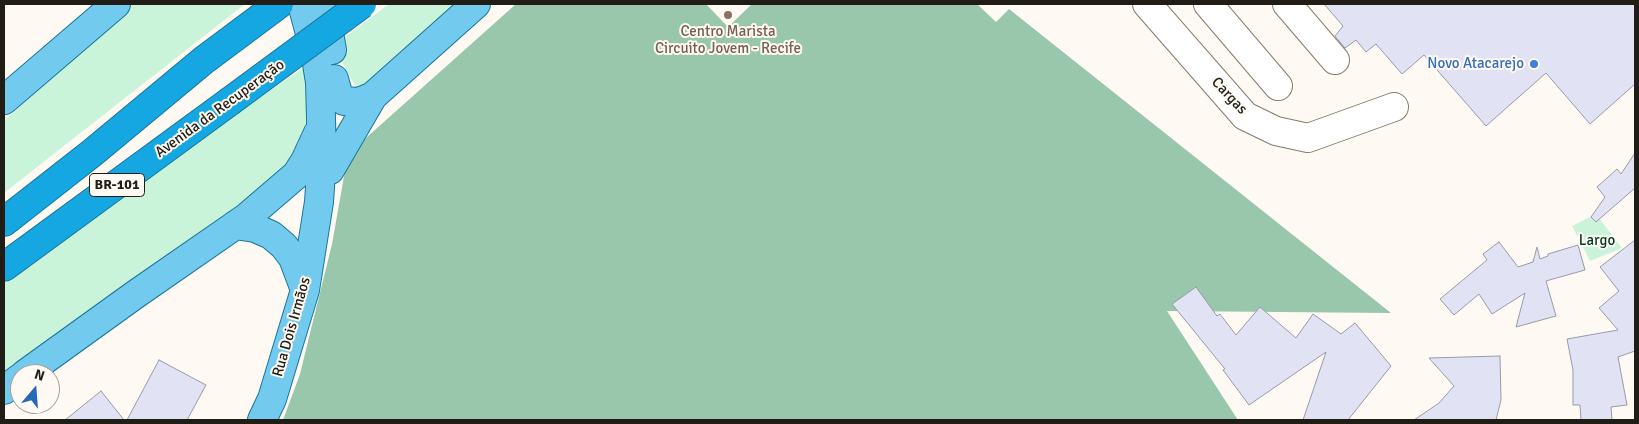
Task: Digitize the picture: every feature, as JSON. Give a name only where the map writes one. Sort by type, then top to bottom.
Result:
[{"type":"highway","name":"BR-101","points":[[4,222],[92,153],[204,60],[279,4]]},
{"type":"highway","name":"Avenida da Recuperação","points":[[4,267],[362,4]]},
{"type":"main road","points":[[4,100],[116,4]]},
{"type":"main road","name":"Rua Dois Irmãos","points":[[262,420],[272,399],[305,290],[319,202],[322,120],[319,74],[302,4]]},
{"type":"main road","name":"Rua Dois Irmãos","points":[[324,4],[334,60],[336,116],[330,170]]},
{"type":"main road","points":[[373,96],[476,4]]},
{"type":"main road","name":"Rua Dois Irmãos","points":[[334,79],[339,98],[344,101],[359,102],[373,96]]},
{"type":"main road","name":"Rua Dois Irmãos","points":[[319,202],[330,170],[373,96]]},
{"type":"main road","points":[[40,364],[235,225],[296,175],[306,161],[315,142],[322,120]]},
{"type":"main road","points":[[235,225],[255,228],[271,235],[284,246],[293,258],[305,290]]},
{"type":"lane","name":"Cargas","points":[[1146,4],[1245,116],[1276,131],[1308,138],[1394,107]]},
{"type":"lane","points":[[1208,4],[1278,86]]},
{"type":"lane","points":[[1287,4],[1335,60]]},
{"type":"green space","points":[[133,4],[245,4],[4,193],[4,121]]},
{"type":"green space","points":[[389,4],[456,4],[358,91],[333,46]]},
{"type":"green space","points":[[516,4],[706,4],[728,27],[752,4],[977,4],[996,22],[1009,9],[1391,313],[1167,311],[1238,420],[283,420],[300,374],[332,244],[348,154]]},
{"type":"green space","points":[[309,64],[317,130],[255,197],[25,364],[10,364],[10,375],[4,379],[4,284],[224,122]]},
{"type":"green space","name":"Largo","points":[[1596,214],[1622,248],[1590,261],[1572,226]]},
{"type":"building","name":"Novo Atacarejo","points":[[1324,4],[1635,4],[1635,84],[1590,124],[1546,73],[1486,126],[1424,55],[1402,74],[1376,44],[1366,52],[1356,40],[1345,48],[1335,36],[1343,26]]},
{"type":"building","points":[[1635,153],[1635,188],[1596,222],[1591,217],[1605,197],[1597,187],[1617,169],[1621,174]]},
{"type":"building","points":[[1635,240],[1635,351],[1618,357],[1627,405],[1611,407],[1612,420],[1581,420],[1580,405],[1573,405],[1573,370],[1567,339],[1618,330],[1599,308],[1619,291],[1600,267]]},
{"type":"building","points":[[1499,242],[1518,267],[1533,262],[1537,247],[1540,259],[1548,256],[1548,254],[1578,245],[1585,270],[1546,281],[1556,316],[1516,327],[1525,293],[1492,314],[1479,294],[1454,315],[1440,299],[1487,260],[1483,254]]},
{"type":"building","points":[[1196,287],[1217,316],[1220,314],[1236,335],[1260,307],[1296,338],[1313,314],[1341,334],[1355,323],[1391,366],[1348,420],[1303,420],[1326,352],[1249,405],[1223,370],[1225,369],[1172,304]]},
{"type":"building","points":[[1500,356],[1501,400],[1496,420],[1414,420],[1439,403],[1454,386],[1429,358]]},
{"type":"building","points":[[159,360],[206,385],[187,420],[127,420]]},
{"type":"building","points":[[101,391],[124,420],[65,420]]},
{"type":"place","name":"Centro Marista Circuito Jovem - Recife","points":[[728,15]]},
{"type":"place","name":"Novo Atacarejo","points":[[1534,64]]}]
